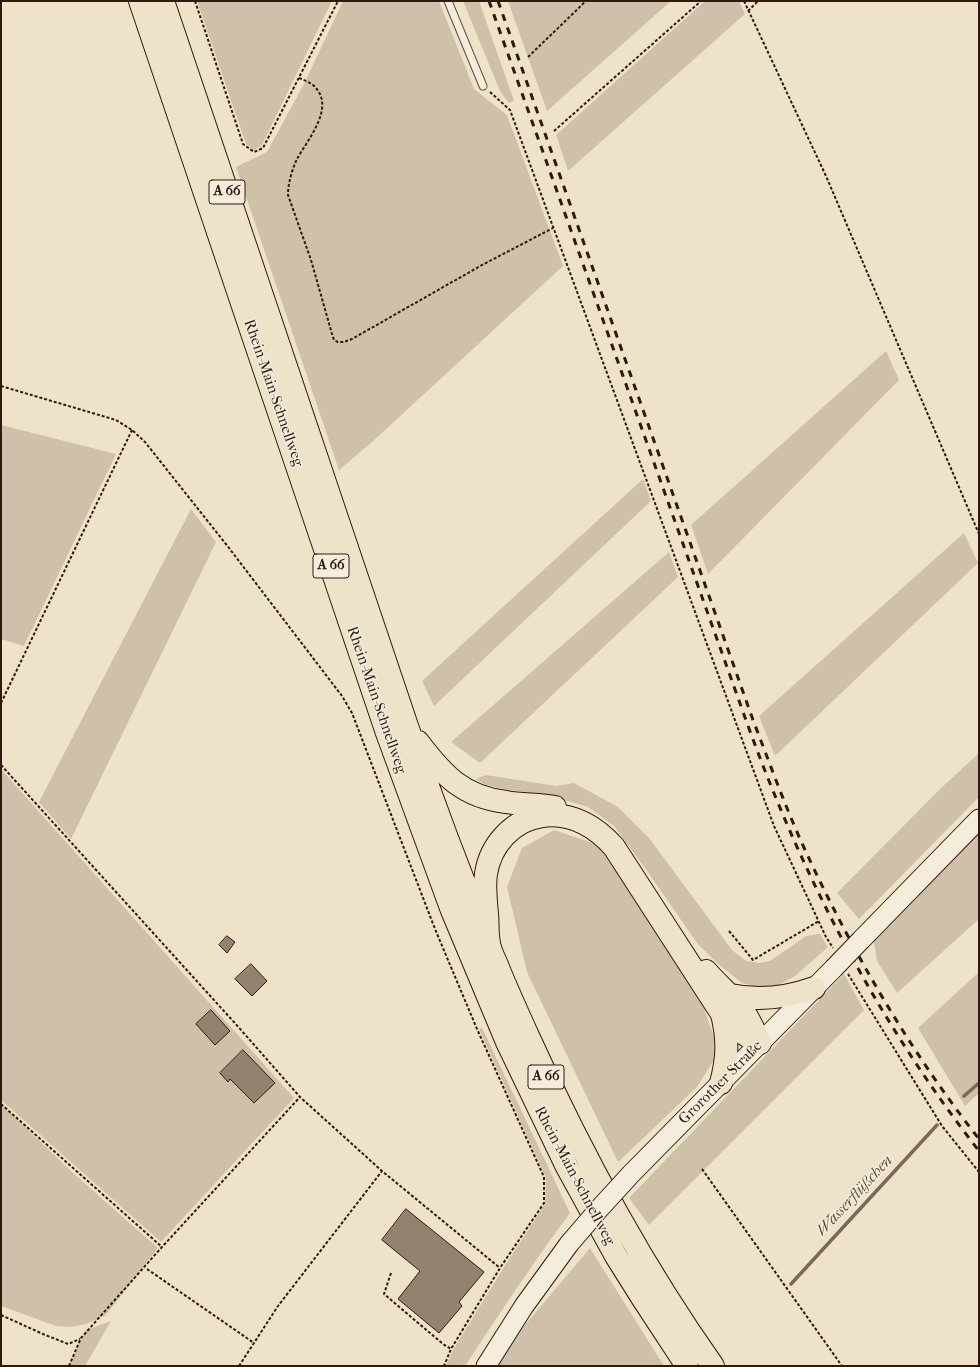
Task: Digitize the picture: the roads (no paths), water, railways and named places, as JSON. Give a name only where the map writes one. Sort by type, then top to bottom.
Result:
[{"type":"highway","name":"Rhein-Main-Schnellweg","points":[[140,1],[387,733],[451,908],[507,1042],[564,1160],[616,1256],[687,1366]]},
{"type":"highway","name":"Rhein-Main-Schnellweg","points":[[163,1],[407,726],[438,814],[489,944]]},
{"type":"highway","points":[[407,726],[444,774],[453,782],[473,794],[506,802],[575,810],[588,816],[601,825],[624,849],[695,957],[714,980],[726,1004],[734,1027],[747,1037],[760,1043]]},
{"type":"highway","points":[[489,944],[486,875],[488,865],[497,846],[510,830],[529,819],[550,815],[571,817],[590,826],[607,839],[614,847],[726,1004],[727,1048],[721,1083]]},
{"type":"highway","name":"A 66","points":[[489,944],[516,1011],[543,1070],[579,1142],[651,1273],[713,1366]]},
{"type":"highway","points":[[726,1004],[801,993],[814,988]]},
{"type":"highway","points":[[671,1342],[681,1366]]},
{"type":"main road","name":"Grorother Straße","points":[[486,1366],[524,1306],[569,1244],[599,1209],[631,1174],[814,988],[841,970],[861,940],[979,819]]},
{"type":"lane","points":[[448,1],[483,86]]},
{"type":"waterway","name":"Wasserflüßchen","points":[[964,1096],[979,1083]]},
{"type":"waterway","name":"Wasserflüßchen","points":[[791,1284],[937,1125]]},
{"type":"railway","points":[[489,1],[769,781],[818,892],[876,999],[908,1051],[942,1101],[979,1151]]},
{"type":"railway","points":[[498,1],[753,720],[778,786],[824,890],[863,964],[906,1036],[929,1071],[979,1139]]}]
